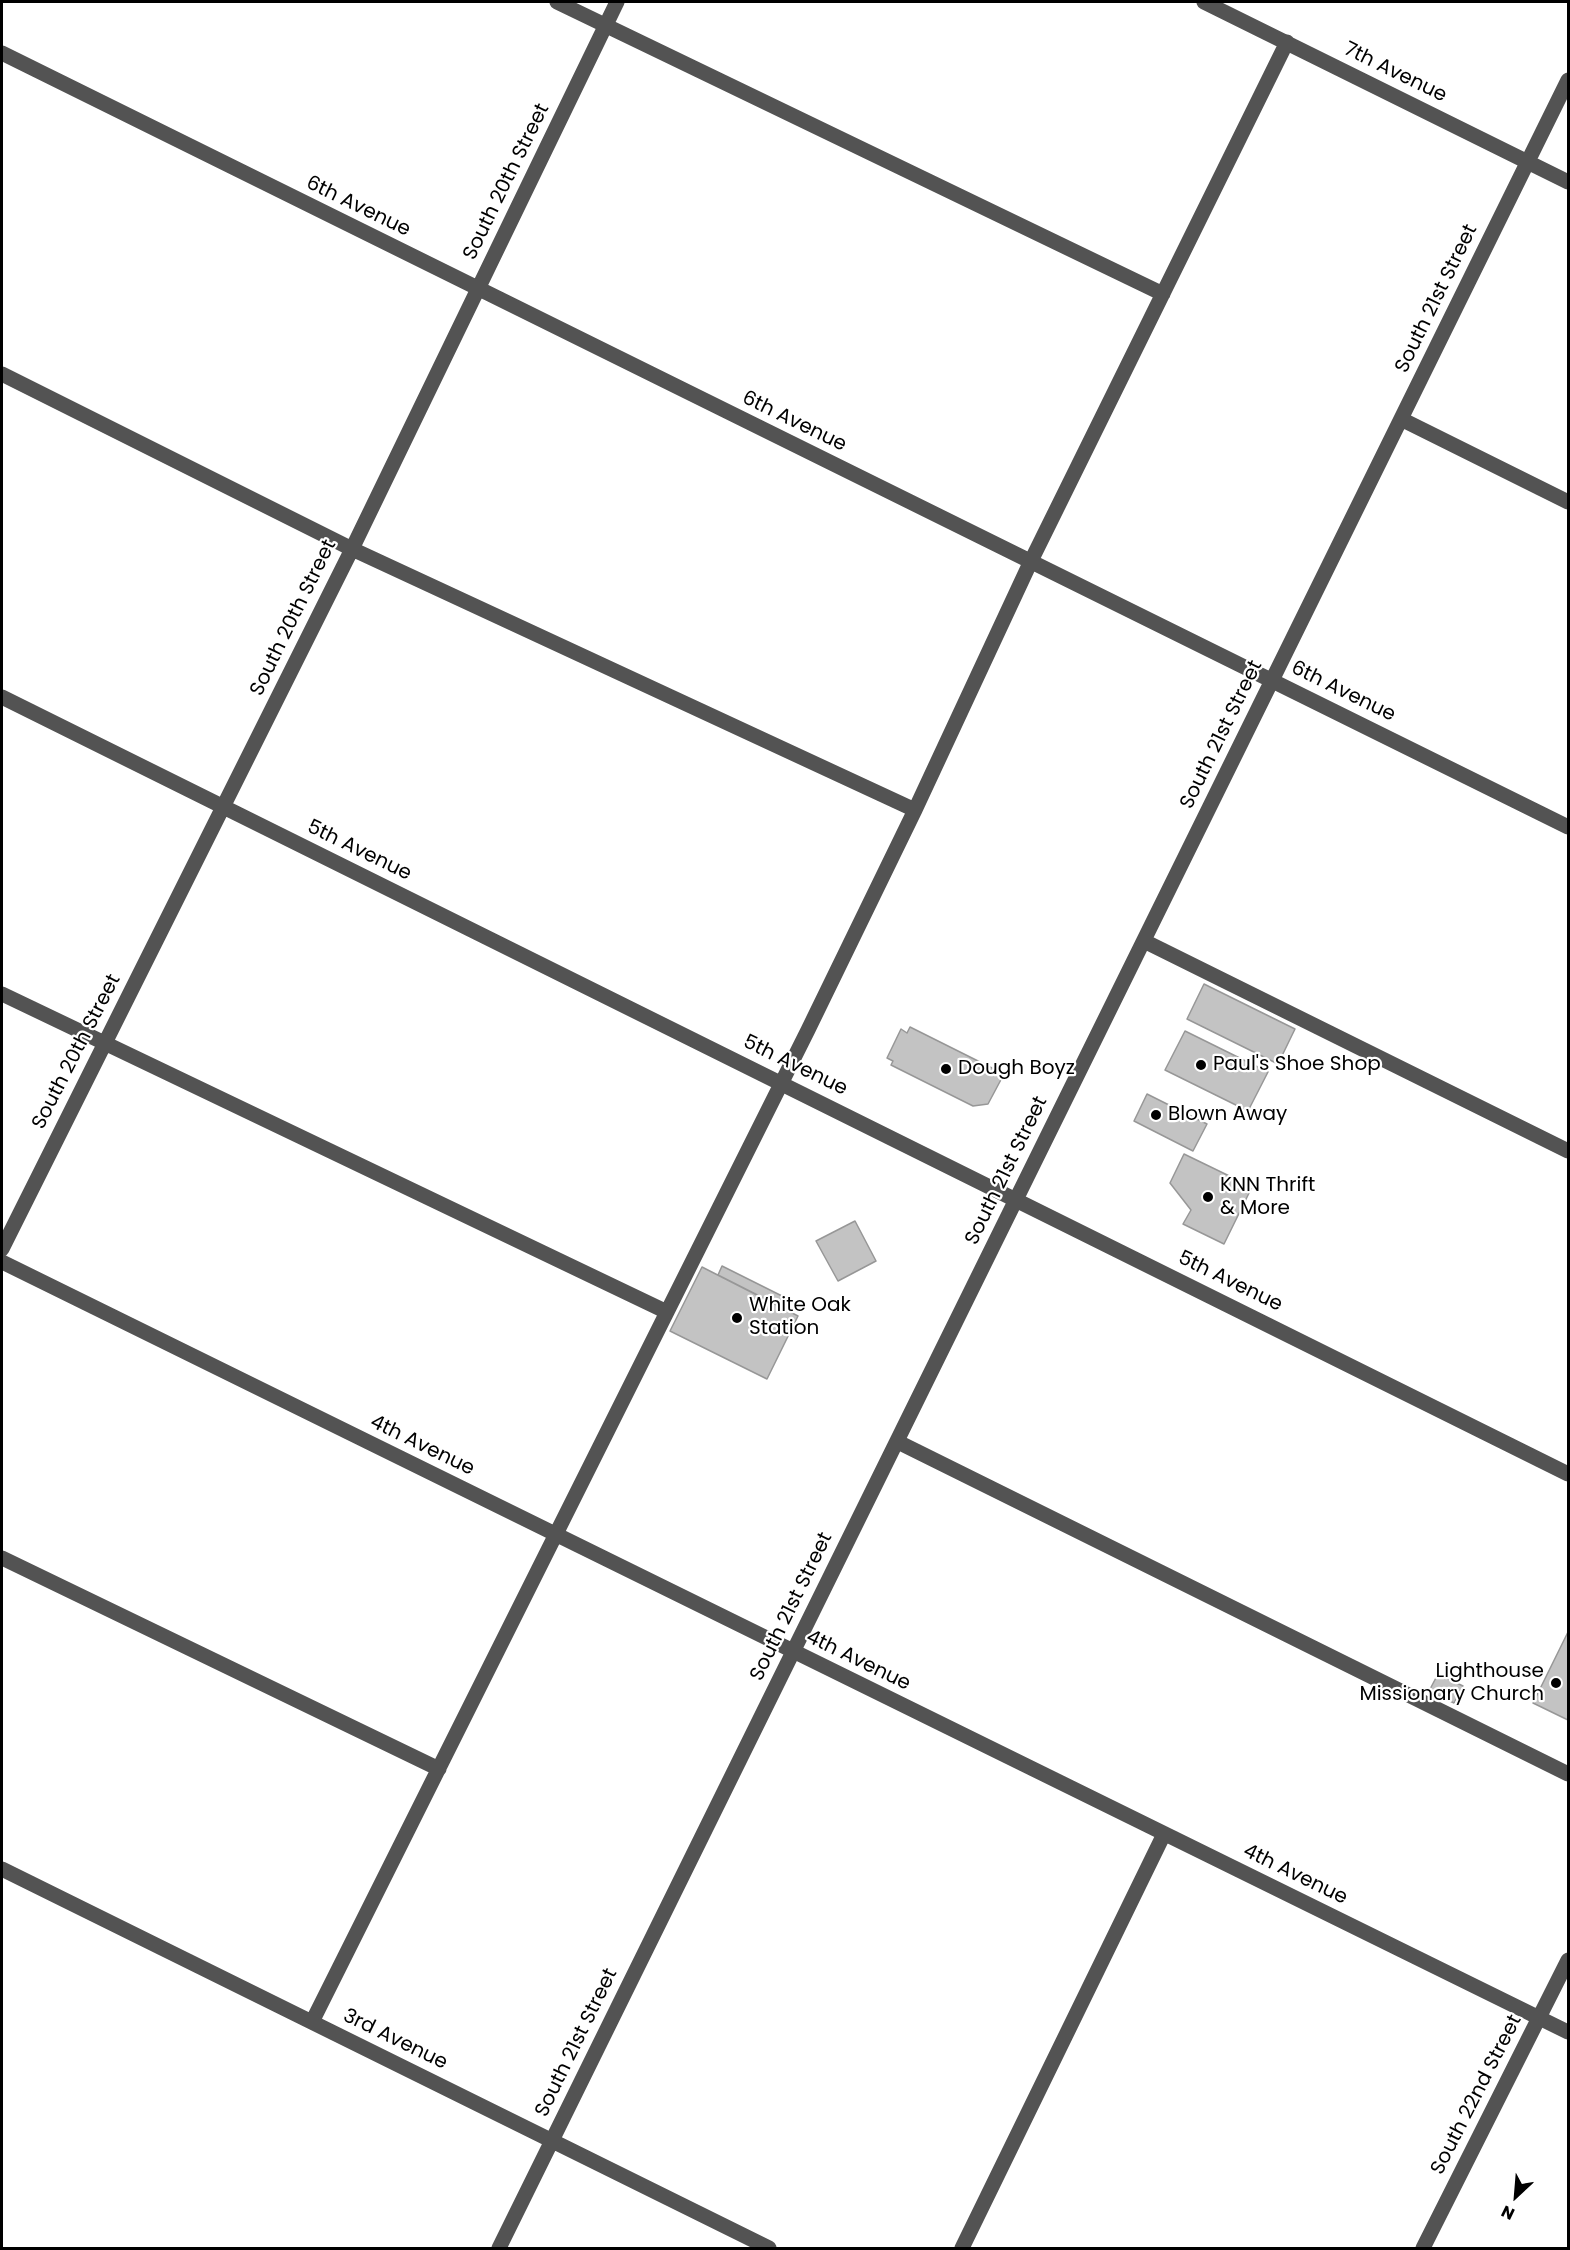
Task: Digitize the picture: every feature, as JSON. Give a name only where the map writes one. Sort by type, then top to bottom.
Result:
[{"type":"street","points":[[557,2],[1163,294]]},
{"type":"street","name":"South 20th Street","points":[[2,1249],[352,549],[617,2]]},
{"type":"street","name":"7th Avenue","points":[[1204,2],[1569,182]]},
{"type":"street","points":[[312,2022],[781,1083],[915,810],[1031,561],[1287,42]]},
{"type":"street","name":"6th Avenue","points":[[2,54],[1569,827]]},
{"type":"street","name":"South 21st Street","points":[[499,2248],[1569,80]]},
{"type":"street","points":[[2,374],[352,549],[915,810]]},
{"type":"street","points":[[1401,419],[1569,502]]},
{"type":"street","name":"5th Avenue","points":[[2,697],[1569,1474]]},
{"type":"street","points":[[1144,941],[1569,1151]]},
{"type":"street","points":[[2,994],[667,1312]]},
{"type":"street","name":"4th Avenue","points":[[2,1262],[1569,2032]]},
{"type":"street","points":[[898,1442],[1569,1774]]},
{"type":"street","points":[[2,1558],[439,1769]]},
{"type":"street","points":[[962,2248],[1164,1834]]},
{"type":"street","name":"3rd Avenue","points":[[2,1869],[769,2248]]},
{"type":"street","name":"South 22nd Street","points":[[1423,2248],[1569,1960]]},
{"type":"building","points":[[1204,984],[1295,1029],[1278,1064],[1187,1019]]},
{"type":"building","points":[[910,1027],[1004,1074],[988,1104],[973,1106],[891,1065],[893,1061],[887,1058],[901,1029],[907,1033]]},
{"type":"building","points":[[1185,1031],[1268,1072],[1248,1111],[1165,1070]]},
{"type":"building","points":[[1147,1094],[1207,1124],[1193,1151],[1134,1121]]},
{"type":"building","points":[[1184,1154],[1252,1187],[1224,1244],[1183,1224],[1191,1210],[1170,1183]]},
{"type":"building","points":[[855,1221],[876,1261],[838,1281],[816,1241]]},
{"type":"building","points":[[722,1266],[786,1298],[781,1307],[718,1275]]},
{"type":"building","points":[[702,1267],[798,1316],[767,1379],[670,1331]]},
{"type":"building","name":"Lighthouse Missionary Church","points":[[1568,1632],[1568,1720],[1533,1703]]},
{"type":"building","points":[[1438,1674],[1463,1686],[1454,1703],[1429,1691]]},
{"type":"place","name":"Paul's Shoe Shop","points":[[1201,1065]]},
{"type":"place","name":"Dough Boyz","points":[[946,1069]]},
{"type":"place","name":"Blown Away","points":[[1156,1115]]},
{"type":"place","name":"KNN Thrift & More","points":[[1208,1197]]},
{"type":"place","name":"White Oak Station","points":[[737,1318]]},
{"type":"place","name":"Lighthouse Missionary Church","points":[[1556,1683]]}]
